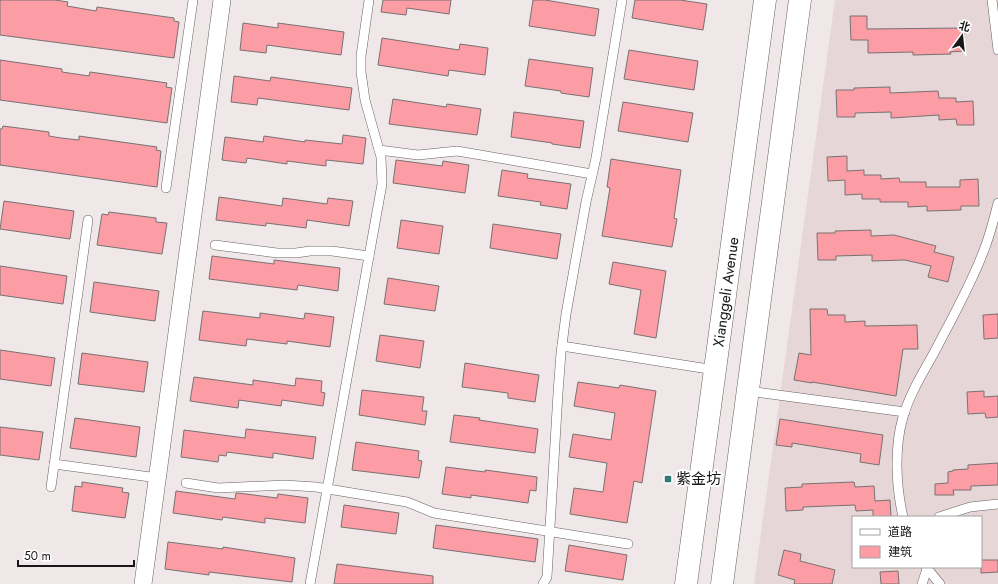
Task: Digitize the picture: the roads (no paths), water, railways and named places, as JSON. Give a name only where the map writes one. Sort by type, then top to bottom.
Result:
[{"type":"main road","name":"Xianggeli Avenue","points":[[686,584],[765,0]]},
{"type":"main road","points":[[722,584],[800,0]]},
{"type":"street","points":[[143,584],[222,0]]},
{"type":"lane","points":[[166,188],[193,0]]},
{"type":"lane","points":[[310,584],[382,184],[382,170],[379,150],[366,100],[361,72],[361,56],[369,0]]},
{"type":"lane","points":[[543,584],[547,577],[562,346],[622,0]]},
{"type":"lane","points":[[992,0],[998,50]]},
{"type":"lane","points":[[379,150],[418,155],[457,151],[592,174]]},
{"type":"lane","points":[[903,516],[900,496],[898,449],[905,412],[917,383],[976,270],[985,248],[998,203]]},
{"type":"lane","points":[[51,487],[88,220]]},
{"type":"lane","points":[[215,245],[278,253],[332,251],[369,256]]},
{"type":"lane","points":[[562,346],[716,370]]},
{"type":"lane","points":[[748,391],[905,412]]},
{"type":"lane","points":[[54,464],[158,478]]},
{"type":"lane","points":[[186,483],[218,488],[285,485],[327,489],[408,502],[434,513],[628,544]]},
{"type":"lane","points":[[942,516],[970,507],[998,504]]},
{"type":"lane","points":[[922,584],[926,568]]},
{"type":"lane","points":[[926,568],[940,584]]},
{"type":"place","name":"紫金坊","points":[[668,479]]}]
